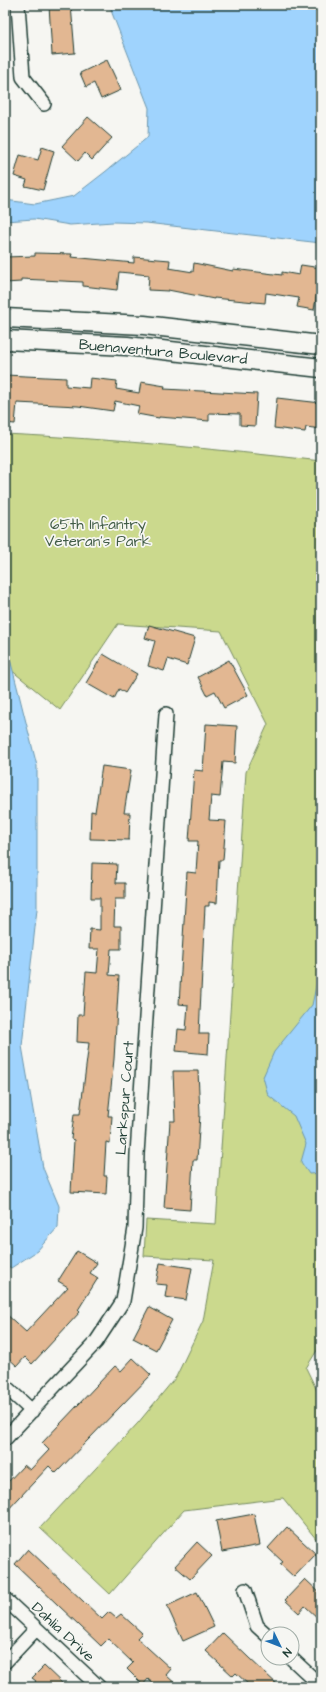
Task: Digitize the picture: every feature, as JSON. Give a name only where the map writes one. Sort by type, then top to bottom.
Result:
[{"type":"main road","name":"Buenaventura Boulevard","points":[[5,318],[144,325],[321,345]]},
{"type":"main road","name":"Buenaventura Boulevard","points":[[5,340],[128,346],[321,368]]},
{"type":"street","points":[[18,5],[23,77],[44,104]]},
{"type":"street","name":"Larkspur Court","points":[[5,1439],[96,1342],[123,1301],[135,1228],[137,1154],[166,714]]},
{"type":"street","points":[[5,1386],[32,1411]]},
{"type":"street","points":[[245,1590],[257,1626],[260,1629]]},
{"type":"street","name":"Dahlia Drive","points":[[5,1599],[99,1687]]},
{"type":"street","points":[[5,1662],[36,1628]]},
{"type":"street","points":[[300,1666],[321,1686]]},
{"type":"green space","name":"65th Infantry Veteran's Park","points":[[5,434],[163,445],[321,461],[321,1344],[306,1368],[321,1399],[321,1545],[283,1498],[184,1510],[110,1594],[40,1528],[138,1423],[176,1377],[203,1321],[214,1260],[144,1256],[146,1220],[216,1224],[246,772],[268,724],[221,631],[118,624],[60,710],[5,665]]},
{"type":"water","points":[[110,5],[321,5],[321,243],[146,223],[113,222],[70,225],[34,219],[5,221],[5,200],[35,204],[74,196],[148,137],[149,108]]},
{"type":"water","points":[[5,639],[37,766],[37,909],[22,1046],[43,1168],[59,1206],[58,1227],[37,1251],[11,1268],[5,1264]]},
{"type":"water","points":[[321,963],[321,1173],[309,1174],[301,1162],[306,1144],[294,1116],[268,1095],[263,1077],[274,1052],[312,1005]]},
{"type":"building","points":[[49,5],[71,5],[75,53],[52,55]]},
{"type":"building","points":[[107,60],[121,90],[101,99],[94,83],[86,87],[80,73]]},
{"type":"building","points":[[88,117],[112,138],[92,160],[85,153],[78,161],[62,146]]},
{"type":"building","points":[[42,147],[54,151],[43,190],[25,186],[27,180],[14,176],[20,155],[38,160]]},
{"type":"building","points":[[35,253],[72,254],[71,257],[134,263],[134,257],[170,260],[169,268],[193,272],[194,263],[233,271],[233,269],[282,275],[282,272],[299,275],[301,265],[321,269],[314,310],[297,307],[299,298],[266,293],[265,303],[214,299],[168,290],[148,290],[149,275],[119,272],[117,290],[83,286],[83,282],[21,279],[21,282],[5,283],[5,257],[35,256]]},
{"type":"building","points":[[5,375],[66,378],[66,386],[89,388],[90,378],[117,381],[116,389],[139,393],[141,382],[165,386],[164,389],[257,394],[255,426],[240,425],[240,414],[209,413],[209,421],[159,418],[137,414],[139,406],[115,401],[113,411],[78,406],[17,403],[15,424],[5,423]]},
{"type":"building","points":[[277,398],[321,403],[321,429],[306,427],[305,432],[274,428]]},
{"type":"building","points":[[149,625],[195,638],[187,665],[168,659],[164,671],[148,666],[155,641],[145,638]]},
{"type":"building","points":[[103,654],[137,674],[125,693],[119,689],[114,699],[86,683]]},
{"type":"building","points":[[229,660],[248,695],[224,708],[215,691],[207,695],[198,677]]},
{"type":"building","points":[[206,724],[237,726],[235,763],[223,762],[220,797],[211,796],[209,820],[226,821],[223,860],[219,860],[217,903],[209,902],[209,906],[205,906],[199,1034],[209,1034],[208,1054],[176,1051],[178,1029],[186,1030],[188,1005],[179,1004],[187,872],[196,873],[198,841],[189,841],[194,770],[203,771]]},
{"type":"building","points":[[102,766],[131,770],[124,813],[130,813],[129,840],[90,839],[91,811],[95,812]]},
{"type":"building","points":[[92,863],[117,864],[116,883],[125,883],[125,899],[115,899],[114,926],[121,926],[121,949],[111,949],[109,975],[119,976],[114,1059],[108,1116],[112,1116],[110,1143],[106,1142],[104,1176],[107,1176],[106,1194],[71,1192],[74,1140],[71,1139],[74,1114],[80,1114],[89,1043],[77,1042],[78,1015],[83,1015],[86,972],[97,973],[99,949],[89,949],[90,929],[100,930],[100,898],[91,898]]},
{"type":"building","points":[[173,1071],[198,1071],[200,1114],[197,1160],[193,1160],[190,1210],[164,1208],[170,1121],[175,1121]]},
{"type":"building","points":[[77,1251],[97,1263],[90,1273],[98,1278],[78,1310],[80,1312],[32,1364],[25,1357],[17,1366],[5,1355],[5,1313],[26,1332],[68,1287],[58,1281]]},
{"type":"building","points":[[160,1263],[192,1268],[186,1300],[165,1297],[167,1285],[156,1284]]},
{"type":"building","points":[[149,1307],[172,1320],[156,1350],[133,1338]]},
{"type":"building","points":[[133,1358],[151,1375],[56,1473],[49,1466],[5,1513],[5,1485],[24,1465],[30,1470],[49,1450],[42,1443],[115,1366],[121,1371]]},
{"type":"building","points":[[254,1514],[260,1545],[222,1552],[216,1521]]},
{"type":"building","points":[[287,1527],[316,1554],[294,1577],[280,1564],[283,1562],[268,1548]]},
{"type":"building","points":[[197,1542],[212,1556],[190,1579],[175,1566]]},
{"type":"building","points":[[28,1549],[102,1619],[109,1612],[116,1618],[121,1614],[142,1633],[137,1638],[171,1669],[166,1675],[179,1687],[157,1687],[148,1679],[143,1685],[127,1669],[133,1663],[108,1639],[101,1646],[15,1564]]},
{"type":"building","points":[[305,1579],[321,1594],[321,1621],[305,1606],[299,1613],[285,1600]]},
{"type":"building","points":[[197,1592],[214,1627],[183,1641],[167,1606]]},
{"type":"building","points":[[223,1633],[280,1687],[251,1687],[236,1673],[233,1676],[206,1651]]},
{"type":"building","points":[[44,1666],[66,1687],[31,1687],[36,1681],[32,1678]]}]
